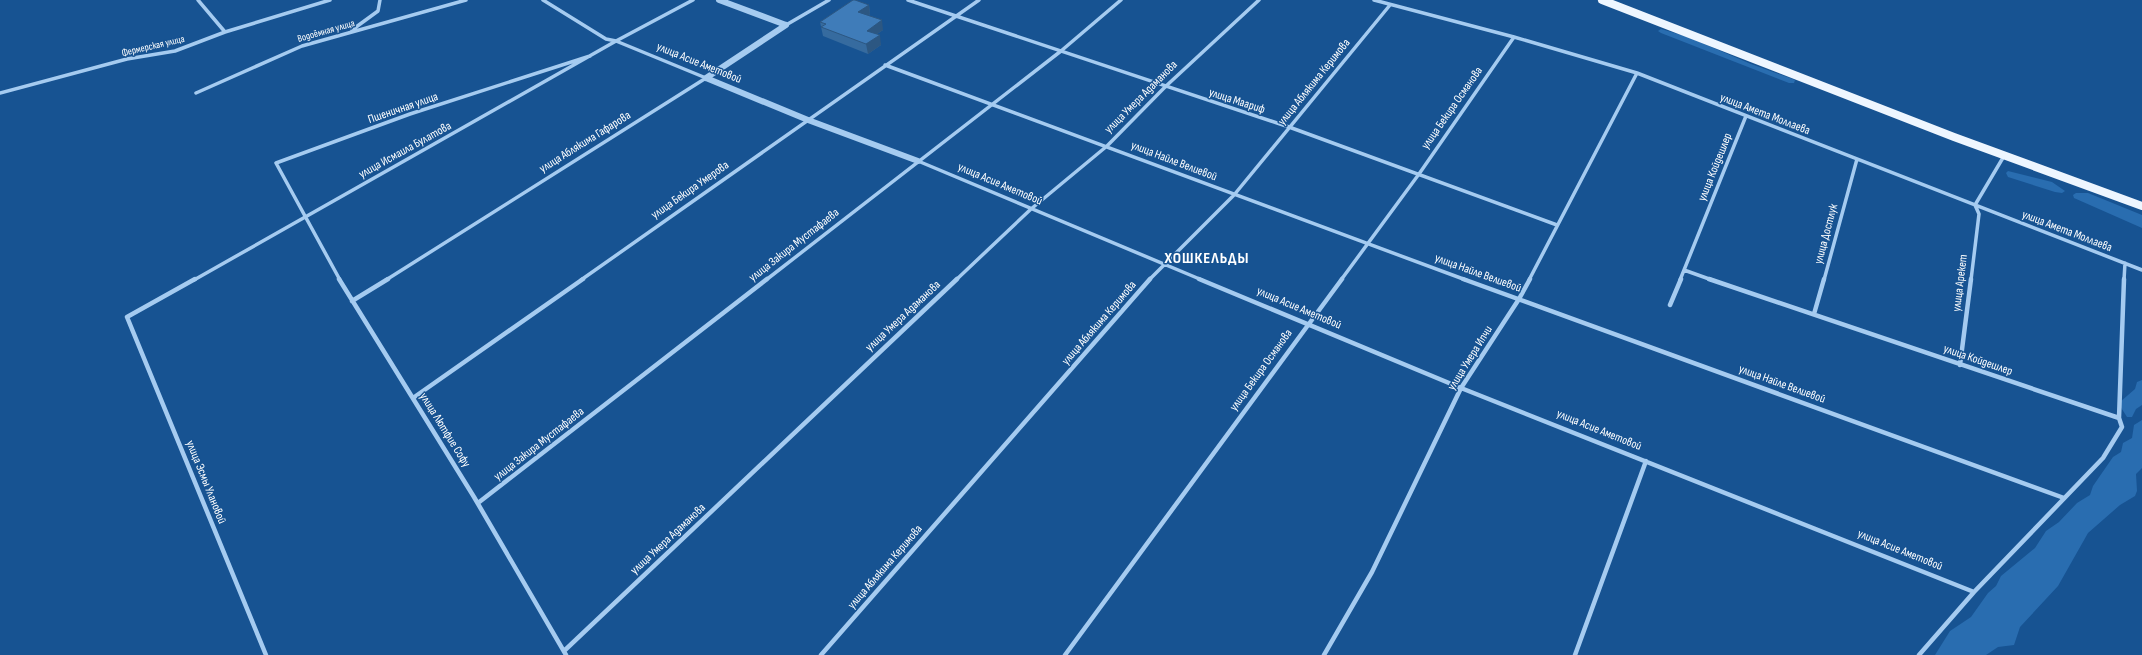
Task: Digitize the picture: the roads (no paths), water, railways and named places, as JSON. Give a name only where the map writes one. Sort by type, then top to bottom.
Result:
[{"type":"main road","points":[[1602,0],[2004,156],[2142,206]]},
{"type":"street","points":[[198,0],[225,32]]},
{"type":"street","name":"Фермерская улица","points":[[0,93],[127,59],[175,51],[225,32],[330,0]]},
{"type":"street","points":[[348,32],[372,17],[378,11],[380,0]]},
{"type":"street","name":"Водоёмная улица","points":[[196,93],[282,54],[348,32],[466,0]]},
{"type":"street","points":[[543,0],[606,39],[616,41]]},
{"type":"street","name":"улица Исмаила Булатова","points":[[127,317],[596,54],[616,41],[693,0]]},
{"type":"street","points":[[719,0],[786,25]]},
{"type":"street","name":"улица Аблякима Гафарова","points":[[352,301],[706,78],[786,25],[829,0]]},
{"type":"street","name":"улица Маариф","points":[[908,0],[1165,87],[1290,127],[1557,225]]},
{"type":"street","name":"улица Бекира Умерова","points":[[413,398],[979,0]]},
{"type":"street","name":"улица Закира Мустафаева","points":[[478,504],[1061,51],[1121,0]]},
{"type":"street","name":"улица Умера Адаманова","points":[[565,653],[1031,209],[1107,146],[1165,87],[1259,0]]},
{"type":"street","name":"улица Амета Моллаева","points":[[1374,0],[1514,37],[1637,73],[2142,270]]},
{"type":"street","name":"улица Аблякима Керимова","points":[[822,655],[1163,264],[1234,195],[1390,5]]},
{"type":"street","name":"улица Бекира Османова","points":[[1065,655],[1307,324],[1420,174],[1514,37]]},
{"type":"street","name":"улица Асие Аметовой","points":[[616,41],[808,120],[918,162],[1462,388],[1646,460],[1974,592]]},
{"type":"street","name":"Пшеничная улица","points":[[303,218],[276,163],[410,114],[570,61],[596,54]]},
{"type":"street","name":"улица Найле Велиевой","points":[[885,65],[991,105],[1107,146],[1234,195],[2064,498]]},
{"type":"street","name":"улица Умера Ипчи","points":[[1324,655],[1372,572],[1462,388],[1519,299],[1637,73]]},
{"type":"street","name":"улица Койдешлер","points":[[1670,305],[1746,116]]},
{"type":"street","points":[[1975,205],[2004,156]]},
{"type":"street","name":"улица Достлук","points":[[1814,314],[1857,160]]},
{"type":"street","name":"улица Арекет","points":[[1960,365],[1979,214],[1975,205]]},
{"type":"street","name":"улица Лютфие Софу","points":[[303,218],[352,301],[478,504],[565,653]]},
{"type":"street","points":[[1919,655],[1974,592],[2103,458],[2122,427],[2119,418],[2125,263]]},
{"type":"street","name":"улица Койдешлер","points":[[1684,270],[2119,418]]},
{"type":"street","name":"улица Эсмы Улановой","points":[[127,317],[266,655]]},
{"type":"street","points":[[1575,655],[1646,460]]},
{"type":"district","name":"ХОШКЕЛЬДЫ","points":[[1207,258]]}]
